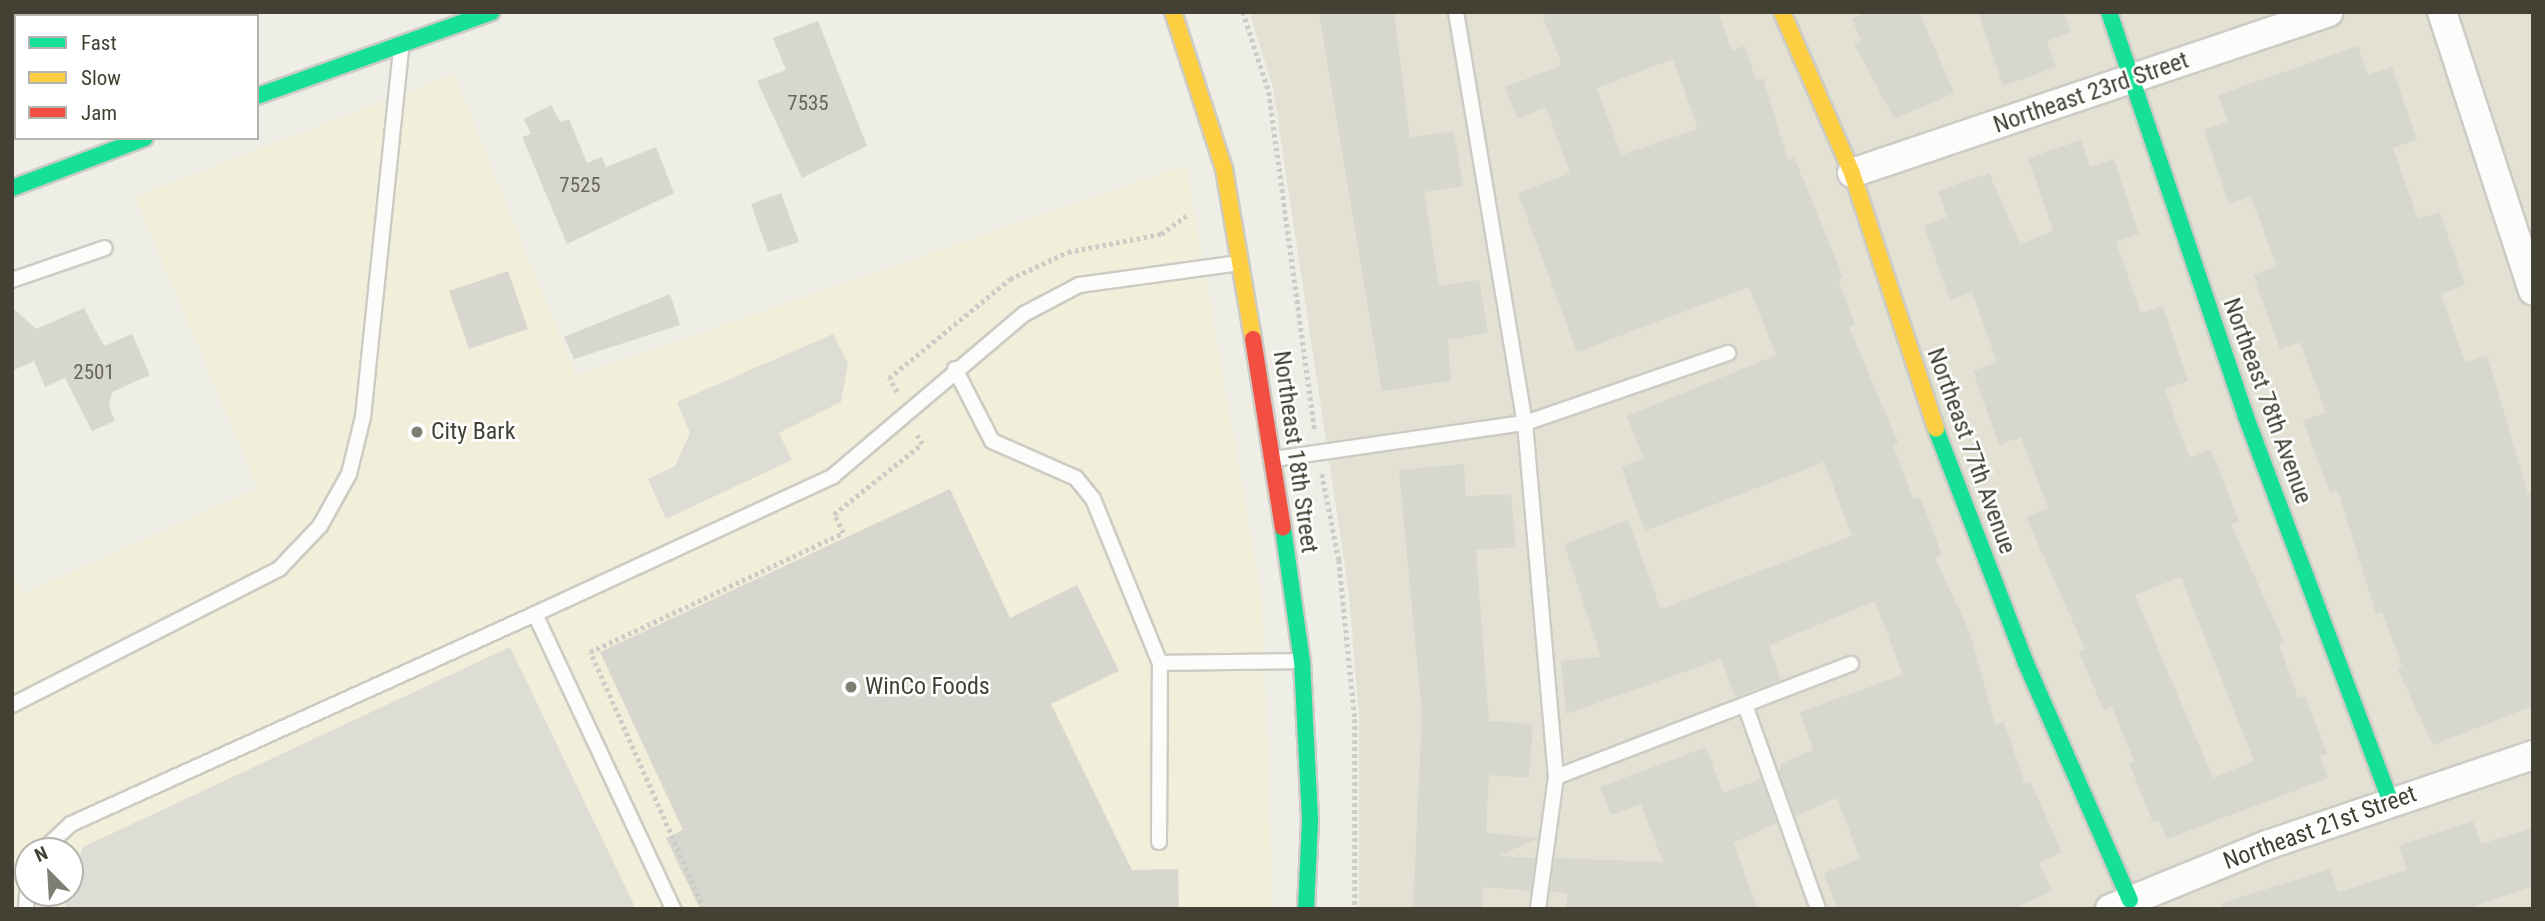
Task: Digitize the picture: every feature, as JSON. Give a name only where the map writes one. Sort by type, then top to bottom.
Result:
[{"type":"street","points":[[259,95],[491,12]]},
{"type":"street","name":"Northeast 18th Street","points":[[1173,12],[1217,145],[1244,262],[1303,661],[1310,821],[1306,909]]},
{"type":"street","name":"Northeast 77th Avenue","points":[[1782,12],[1852,173],[1932,417],[2120,904]]},
{"type":"street","name":"Northeast 78th Avenue","points":[[2109,12],[2246,417],[2390,801]]},
{"type":"street","name":"Northeast 23rd Street","points":[[1852,173],[2329,12]]},
{"type":"street","points":[[2442,12],[2533,289]]},
{"type":"street","points":[[12,188],[140,140]]},
{"type":"street","name":"Northeast 21st Street","points":[[2120,904],[2390,801],[2533,755]]},
{"type":"lane","points":[[1456,12],[1525,423],[1556,777],[1538,909]]},
{"type":"lane","points":[[12,705],[279,569],[320,526],[349,474],[363,417],[402,42]]},
{"type":"lane","points":[[12,280],[104,248]]},
{"type":"lane","points":[[58,837],[71,824],[833,476],[905,410],[1024,314],[1079,285],[1244,262]]},
{"type":"lane","points":[[1273,460],[1525,423],[1728,353]]},
{"type":"lane","points":[[955,369],[992,442],[1076,478],[1093,499],[1160,663],[1159,842]]},
{"type":"lane","points":[[535,614],[673,909]]},
{"type":"lane","points":[[1160,663],[1303,661]]},
{"type":"lane","points":[[1556,777],[1851,664]]},
{"type":"lane","points":[[1745,705],[1818,909]]},
{"type":"path","points":[[704,909],[590,652],[843,533],[834,514],[922,444],[889,378],[1010,279],[1068,252],[1161,234],[1186,216]]},
{"type":"shaded area","points":[[1249,12],[2533,12],[2533,909],[1359,909],[1359,718],[1349,594],[1273,88]]},
{"type":"shaded area","points":[[454,74],[576,376],[1186,165],[1262,598],[1273,909],[12,909],[12,571],[23,594],[258,488],[135,197]]},
{"type":"shaded area","points":[[833,334],[848,363],[841,402],[779,433],[792,460],[666,519],[648,479],[675,466],[690,433],[677,402]]},
{"type":"shaded area","points":[[510,647],[636,909],[67,909],[66,907],[84,907],[84,847]]},
{"type":"building","points":[[1319,12],[1394,12],[1410,138],[1454,131],[1463,186],[1424,192],[1439,286],[1479,280],[1488,333],[1448,340],[1451,381],[1382,391]]},
{"type":"building","points":[[1541,12],[1718,12],[1732,51],[1744,46],[1757,81],[1763,78],[1788,160],[1794,157],[1843,277],[1838,279],[1855,325],[1849,327],[1898,443],[1893,445],[1913,499],[1920,497],[1942,555],[1935,558],[1970,633],[1995,724],[2004,722],[2025,784],[2030,781],[2062,852],[2039,863],[2052,891],[2013,909],[1837,909],[1824,873],[1860,859],[1837,798],[1795,816],[1779,772],[1782,763],[1813,750],[1800,712],[1903,675],[1875,601],[1769,645],[1781,680],[1735,697],[1721,659],[1566,714],[1561,661],[1601,657],[1564,544],[1628,520],[1661,609],[1852,536],[1824,462],[1645,531],[1621,467],[1644,459],[1627,416],[1776,355],[1749,287],[1577,352],[1518,193],[1570,173],[1546,107],[1517,119],[1505,87],[1562,65]],"holes":[[[1673,59],[1698,129],[1621,155],[1597,88]]]},
{"type":"building","points":[[1867,12],[1919,12],[1954,93],[1894,119],[1854,43],[1861,40],[1852,19]]},
{"type":"building","points":[[1978,12],[2064,12],[2071,32],[2047,41],[2056,67],[2003,86]]},
{"type":"building","points":[[818,21],[867,146],[802,178],[757,81],[786,70],[773,38]]},
{"type":"building","points":[[2358,46],[2368,75],[2392,67],[2417,140],[2393,148],[2418,219],[2440,212],[2465,285],[2441,294],[2465,363],[2487,355],[2528,494],[2533,492],[2533,706],[2433,745],[2397,668],[2402,666],[2382,612],[2376,614],[2338,491],[2330,493],[2303,421],[2326,412],[2300,342],[2280,349],[2253,275],[2277,267],[2251,197],[2229,204],[2204,130],[2228,122],[2218,95]]},
{"type":"building","points":[[551,105],[560,122],[569,119],[587,163],[602,157],[606,167],[656,147],[674,193],[567,244],[522,137],[531,134],[524,119]]},
{"type":"building","points":[[2081,140],[2090,167],[2114,159],[2139,234],[2116,242],[2141,313],[2163,306],[2188,381],[2165,389],[2175,419],[2190,458],[2211,449],[2239,522],[2231,524],[2284,642],[2279,644],[2298,698],[2305,696],[2327,754],[2320,756],[2328,778],[2167,839],[2159,820],[2153,823],[2129,763],[2134,761],[2112,707],[2104,711],[2079,652],[2085,649],[2026,517],[2048,508],[2021,437],[1999,445],[1973,371],[1997,363],[1972,292],[1950,300],[1924,226],[1947,217],[1938,191],[1989,173],[2020,244],[2053,231],[2028,158]],"holes":[[[2181,577],[2254,761],[2213,778],[2135,595]]]},
{"type":"building","points":[[781,193],[799,242],[768,252],[751,204]]},
{"type":"building","points":[[508,271],[528,329],[469,349],[449,291]]},
{"type":"building","points":[[670,294],[680,325],[574,359],[564,337]]},
{"type":"building","points":[[12,307],[36,329],[84,308],[104,346],[132,334],[150,375],[112,392],[109,406],[115,421],[92,431],[65,378],[45,387],[34,361],[12,371]]},
{"type":"building","points":[[1464,464],[1466,496],[1511,494],[1516,547],[1476,550],[1489,721],[1533,724],[1529,778],[1489,775],[1486,833],[1538,838],[1499,856],[1535,858],[1531,891],[1483,887],[1482,909],[1413,909],[1422,714],[1399,470]]},
{"type":"building","name":"WinCo Foods","points":[[950,489],[1010,618],[1077,585],[1119,671],[1051,704],[1132,870],[1178,869],[1179,909],[700,909],[666,838],[683,830],[600,652]]},
{"type":"building","points":[[1706,747],[1723,793],[1761,779],[1777,823],[1733,843],[1758,909],[1566,909],[1567,893],[1550,892],[1555,858],[1663,862],[1641,804],[1611,815],[1600,787]]},
{"type":"building","points":[[2473,821],[2481,844],[2533,828],[2533,886],[2466,909],[2223,909],[2222,903],[2330,869],[2338,892],[2407,870],[2399,845]]},
{"type":"traffic: fast","points":[[259,95],[491,12]]},
{"type":"traffic: fast","points":[[2109,12],[2246,417],[2390,801]]},
{"type":"traffic: fast","points":[[12,188],[140,140]]},
{"type":"traffic: fast","points":[[1936,429],[2025,661],[2130,900]]},
{"type":"traffic: fast","points":[[1283,528],[1302,661],[1310,821],[1306,909]]},
{"type":"traffic: slow","points":[[1173,12],[1224,169],[1253,339]]},
{"type":"traffic: slow","points":[[1782,12],[1852,173],[1936,429]]},
{"type":"traffic: jam","points":[[1253,339],[1283,528]]},
{"type":"place","name":"City Bark","points":[[417,432]]},
{"type":"place","name":"WinCo Foods","points":[[851,687]]}]
